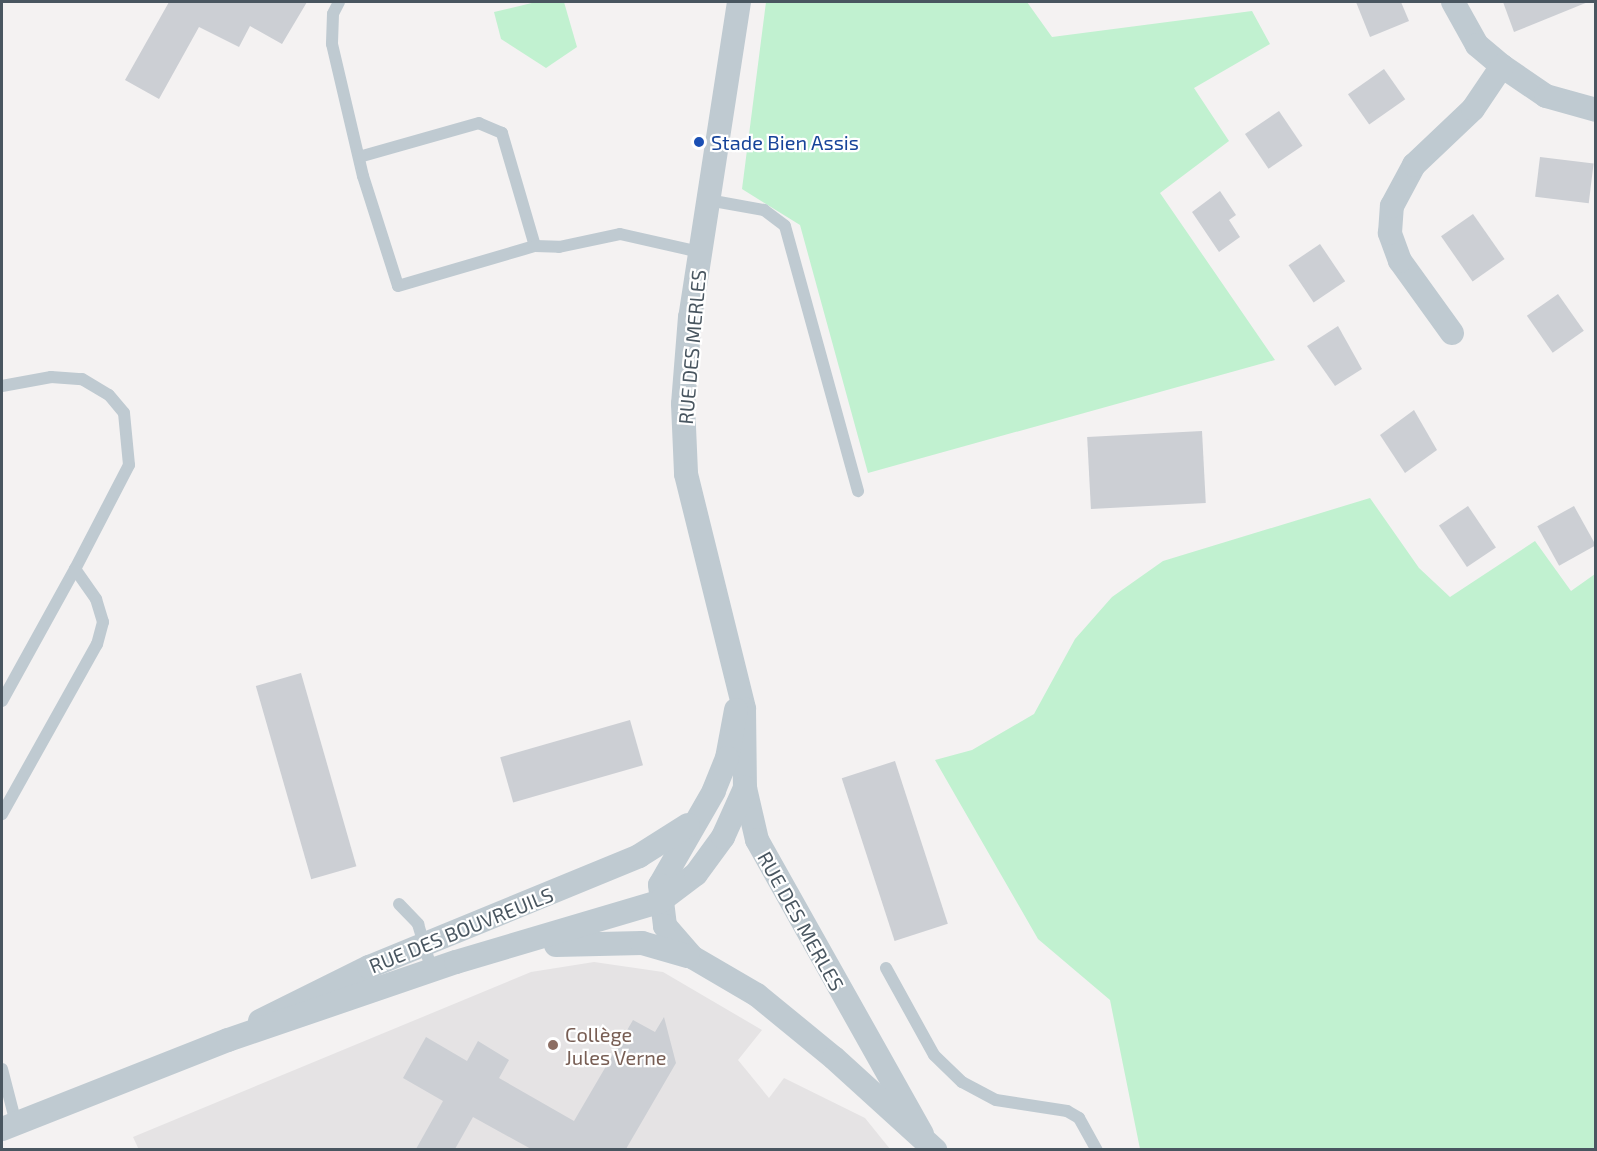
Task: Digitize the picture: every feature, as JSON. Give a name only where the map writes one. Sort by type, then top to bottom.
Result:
[{"type":"street","name":"RUE DES MERLES","points":[[739,2],[700,252],[683,404],[686,474],[740,690],[747,741],[745,788],[757,840],[928,1142]]},
{"type":"street","points":[[1453,2],[1478,45],[1502,66],[1546,96],[1596,110]]},
{"type":"street","points":[[1452,333],[1400,261],[1390,233],[1392,206],[1414,165],[1473,109],[1502,66]]},
{"type":"street","name":"RUE DES MERLES","points":[[659,902],[673,856],[696,821],[727,758],[740,690]]},
{"type":"street","points":[[516,947],[659,902],[696,874],[723,837],[745,788]]},
{"type":"street","points":[[696,821],[723,837],[757,840]]},
{"type":"street","name":"RUE DES BOUVREUILS","points":[[228,1040],[292,1003],[424,945],[639,856],[696,821]]},
{"type":"street","points":[[659,902],[673,940],[692,957]]},
{"type":"street","points":[[516,947],[642,943],[692,957]]},
{"type":"street","name":"RUE DES BOUVREUILS","points":[[9,1126],[228,1040],[432,971],[516,947]]},
{"type":"street","name":"RUE DES MERLES","points":[[692,957],[757,995],[928,1142]]},
{"type":"lane","points":[[339,2],[333,14],[332,44],[398,286],[535,246],[559,247],[620,234],[700,252]]},
{"type":"lane","points":[[362,156],[479,123],[502,133],[535,246]]},
{"type":"lane","points":[[708,200],[764,210],[785,226],[858,491]]},
{"type":"lane","points":[[2,386],[51,377],[82,379],[110,395],[124,413],[129,465],[2,701]]},
{"type":"lane","points":[[2,814],[97,644],[103,622],[96,599],[75,569]]},
{"type":"lane","points":[[399,904],[418,924],[432,971]]},
{"type":"lane","points":[[886,968],[934,1055],[962,1082],[996,1100],[1067,1111],[1079,1118],[1097,1149]]},
{"type":"lane","points":[[2,1069],[9,1126]]},
{"type":"shaded area","name":"Collège Jules Verne","points":[[594,962],[663,972],[762,1030],[738,1060],[769,1098],[784,1078],[865,1118],[890,1149],[139,1150],[133,1137],[531,972]]},
{"type":"green space","points":[[536,2],[564,2],[577,47],[546,68],[501,39],[494,12]]},
{"type":"green space","points":[[766,2],[1027,2],[1052,37],[1252,11],[1270,44],[1194,88],[1229,141],[1160,193],[1275,360],[868,473],[800,225],[742,189]]},
{"type":"green space","points":[[1370,498],[1419,568],[1450,597],[1535,541],[1571,591],[1595,574],[1595,1149],[1140,1149],[1110,1000],[1038,939],[935,760],[972,750],[1034,714],[1075,639],[1112,597],[1163,561]]},
{"type":"building","points":[[169,2],[307,2],[282,44],[250,26],[239,47],[199,27],[159,99],[125,80]]},
{"type":"building","points":[[1356,2],[1401,2],[1409,21],[1370,37]]},
{"type":"building","points":[[1503,2],[1588,2],[1514,32]]},
{"type":"building","points":[[1384,69],[1405,99],[1369,125],[1348,94]]},
{"type":"building","points":[[1279,111],[1302,146],[1268,169],[1245,134]]},
{"type":"building","points":[[1540,157],[1594,164],[1589,203],[1535,197]]},
{"type":"building","points":[[1220,191],[1236,215],[1229,220],[1240,237],[1219,252],[1192,212]]},
{"type":"building","points":[[1473,214],[1505,259],[1473,281],[1441,236]]},
{"type":"building","points":[[1320,244],[1345,281],[1314,303],[1288,265]]},
{"type":"building","points":[[1558,294],[1584,331],[1553,353],[1527,316]]},
{"type":"building","points":[[1338,326],[1362,369],[1335,386],[1307,346]]},
{"type":"building","points":[[1414,410],[1437,450],[1405,473],[1380,435]]},
{"type":"building","points":[[1202,431],[1206,503],[1091,509],[1087,437]]},
{"type":"building","points":[[1468,506],[1496,547],[1467,567],[1439,526]]},
{"type":"building","points":[[1574,506],[1596,545],[1559,566],[1537,526]]},
{"type":"building","points":[[301,673],[356,866],[311,879],[256,686]]},
{"type":"building","points":[[630,720],[643,765],[513,802],[500,757]]},
{"type":"building","points":[[895,761],[948,924],[895,941],[842,778]]},
{"type":"building","points":[[664,1017],[676,1063],[626,1149],[531,1149],[473,1117],[455,1149],[416,1149],[443,1101],[403,1078],[426,1037],[467,1061],[478,1041],[509,1060],[499,1078],[574,1121],[633,1020],[655,1032]]},
{"type":"place","name":"Stade Bien Assis","points":[[699,142]]},
{"type":"place","name":"Collège Jules Verne","points":[[553,1045]]}]
